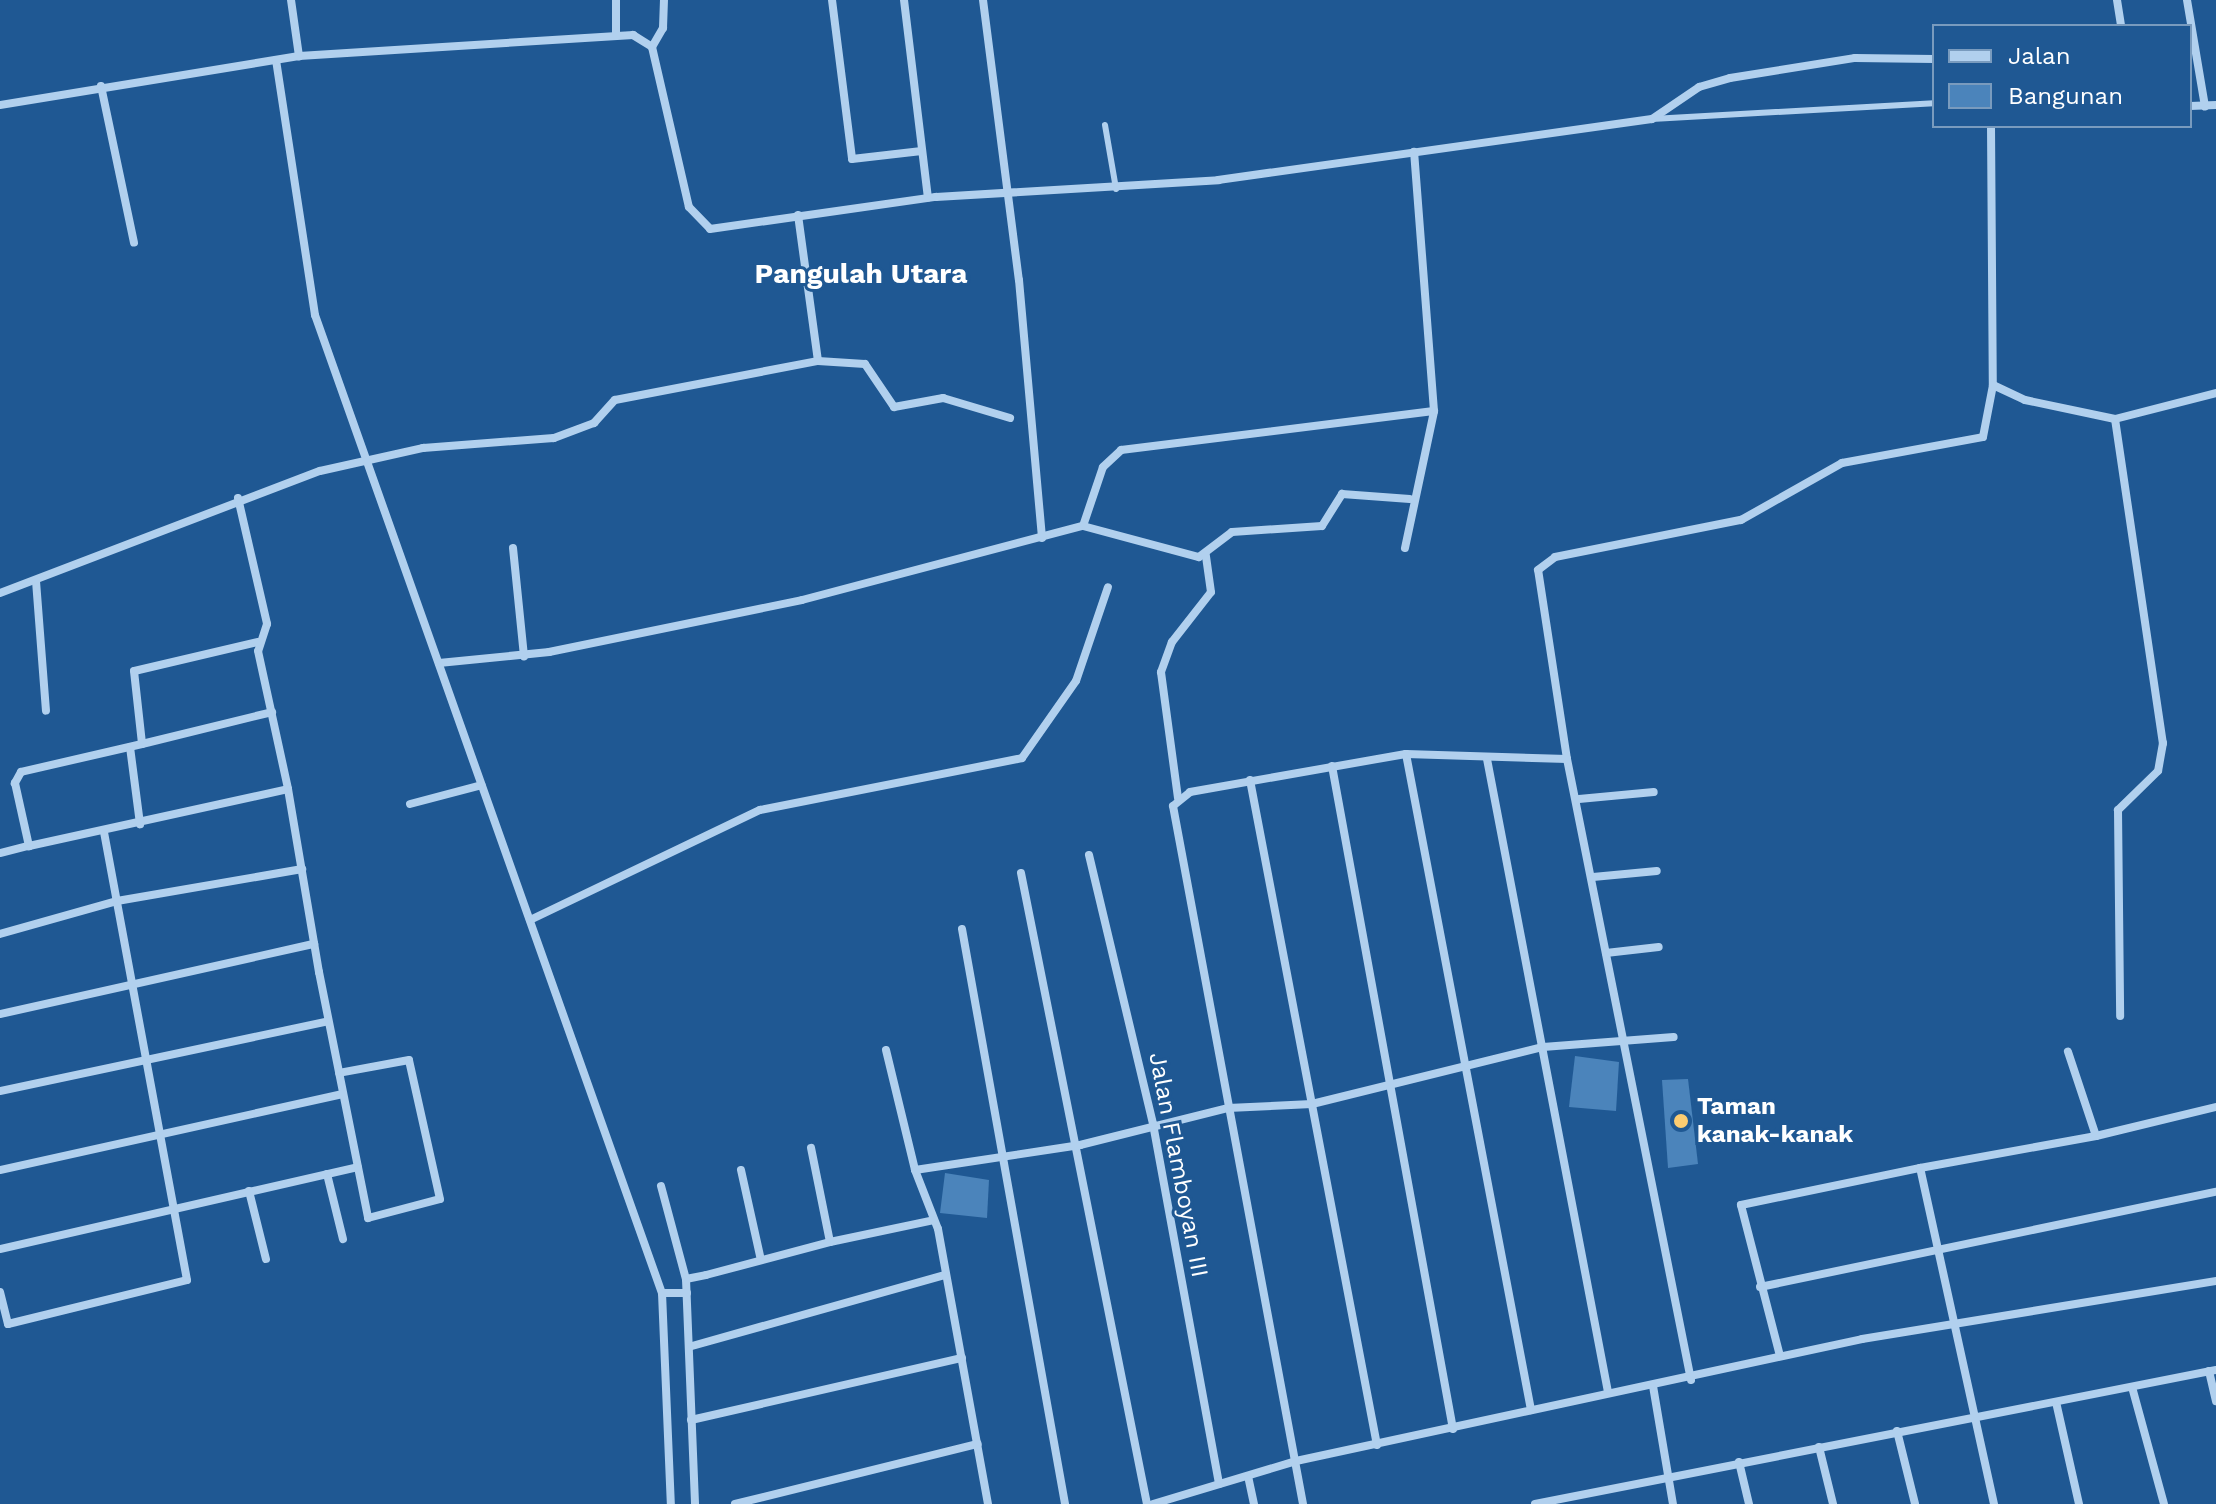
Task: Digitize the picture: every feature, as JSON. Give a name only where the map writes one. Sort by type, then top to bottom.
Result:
[{"type":"street","points":[[291,0],[299,56]]},
{"type":"street","points":[[616,0],[616,33]]},
{"type":"street","points":[[664,0],[663,28],[652,47],[694,220],[710,229],[928,198],[1116,189],[1652,119],[1699,87],[1730,78],[1855,58],[1932,59]]},
{"type":"street","points":[[832,0],[852,159],[922,151]]},
{"type":"street","points":[[904,0],[928,198]]},
{"type":"street","points":[[983,0],[1008,194],[1042,538]]},
{"type":"street","points":[[2117,0],[2121,24]]},
{"type":"street","points":[[2187,0],[2191,24]]},
{"type":"street","points":[[2192,29],[2205,106]]},
{"type":"street","points":[[0,105],[101,86],[299,56],[616,33],[652,47]]},
{"type":"street","points":[[276,60],[315,315],[362,460],[439,663],[665,1293],[671,1504]]},
{"type":"street","points":[[101,86],[134,243]]},
{"type":"street","points":[[2192,106],[2216,105]]},
{"type":"street","points":[[1691,1380],[1606,953],[1579,799],[1567,759],[1539,587],[1543,562],[1705,531],[1763,510],[1842,463],[1979,438],[1988,429],[1993,385],[1991,128]]},
{"type":"street","points":[[1405,548],[1410,499],[1434,411],[1414,152]]},
{"type":"street","points":[[798,215],[818,361]]},
{"type":"street","points":[[0,593],[238,498],[362,460],[554,438],[594,423],[615,400],[818,361],[865,364],[894,407],[943,398],[1010,418]]},
{"type":"street","points":[[1993,385],[2115,419],[2216,393]]},
{"type":"street","points":[[1083,526],[1103,467],[1121,450],[1434,411]]},
{"type":"street","points":[[2115,419],[2163,743],[2158,771],[2118,810],[2120,1016]]},
{"type":"street","points":[[1206,555],[1232,532],[1322,526],[1342,494],[1410,499]]},
{"type":"street","points":[[238,498],[267,624],[258,642],[288,789],[328,1021],[368,1218],[440,1199],[409,1060],[339,1073]]},
{"type":"street","points":[[439,663],[524,656],[816,597],[1083,526],[1206,555]]},
{"type":"street","points":[[513,548],[524,656]]},
{"type":"street","points":[[1206,555],[1211,592],[1172,642],[1161,672],[1178,798],[1179,847],[1303,1504]]},
{"type":"street","points":[[36,581],[46,711]]},
{"type":"street","points":[[530,920],[760,810],[1022,758],[1076,681],[1108,587]]},
{"type":"street","points":[[142,744],[131,672],[258,642]]},
{"type":"street","points":[[29,846],[18,775],[272,712]]},
{"type":"street","points":[[130,747],[140,824]]},
{"type":"street","points":[[1178,798],[1250,780],[1406,754],[1487,759],[1567,759]]},
{"type":"street","points":[[1406,754],[1462,1066],[1531,1410]]},
{"type":"street","points":[[1487,759],[1608,1392]]},
{"type":"street","points":[[1332,766],[1453,1429]]},
{"type":"street","points":[[1250,780],[1377,1445]]},
{"type":"street","points":[[410,804],[482,785]]},
{"type":"street","points":[[0,853],[288,789]]},
{"type":"street","points":[[1579,799],[1654,792]]},
{"type":"street","points":[[0,1292],[8,1324],[187,1280],[104,832]]},
{"type":"street","name":"Jalan Flamboyan III","points":[[1089,855],[1153,1124],[1219,1484]]},
{"type":"street","points":[[0,934],[117,901],[302,869]]},
{"type":"street","points":[[1593,877],[1657,871]]},
{"type":"street","points":[[1021,873],[1080,1145],[1150,1504],[1296,1461],[1453,1429],[1608,1392],[1691,1380],[1780,1356],[2216,1281]]},
{"type":"street","points":[[962,929],[1065,1504]]},
{"type":"street","points":[[0,1014],[132,981],[314,944]]},
{"type":"street","points":[[1606,953],[1659,947]]},
{"type":"street","points":[[0,1091],[146,1055],[328,1021]]},
{"type":"street","points":[[915,1170],[1080,1145],[1153,1124],[1228,1108],[1312,1104],[1388,1079],[1543,1047],[1674,1037]]},
{"type":"street","points":[[886,1050],[915,1170],[934,1220],[988,1504]]},
{"type":"street","points":[[2068,1052],[2096,1136]]},
{"type":"street","points":[[0,1170],[160,1131],[343,1094]]},
{"type":"street","points":[[1780,1356],[1741,1205],[2096,1136],[2216,1107]]},
{"type":"street","points":[[811,1148],[830,1242]]},
{"type":"street","points":[[0,1249],[358,1167]]},
{"type":"street","points":[[1920,1168],[1941,1251],[1954,1327],[1994,1504]]},
{"type":"street","points":[[741,1170],[761,1260]]},
{"type":"street","points":[[327,1174],[343,1239]]},
{"type":"street","points":[[661,1186],[686,1279],[684,1293],[692,1346],[691,1420],[695,1504]]},
{"type":"street","points":[[249,1191],[266,1259]]},
{"type":"street","points":[[1760,1287],[2216,1192]]},
{"type":"street","points":[[686,1279],[830,1242],[934,1220]]},
{"type":"street","points":[[692,1346],[945,1275]]},
{"type":"street","points":[[665,1293],[684,1293]]},
{"type":"street","points":[[691,1420],[962,1358]]},
{"type":"street","points":[[1535,1504],[1973,1414],[2056,1402],[2212,1371],[2216,1401]]},
{"type":"street","points":[[1653,1386],[1673,1504]]},
{"type":"street","points":[[2132,1387],[2164,1504]]},
{"type":"street","points":[[2056,1402],[2079,1504]]},
{"type":"street","points":[[1897,1431],[1915,1504]]},
{"type":"street","points":[[735,1504],[978,1444]]},
{"type":"street","points":[[1819,1447],[1833,1504]]},
{"type":"street","points":[[1739,1462],[1749,1504]]},
{"type":"street","points":[[1248,1476],[1254,1504]]},
{"type":"lane","points":[[1652,119],[1932,103]]},
{"type":"lane","points":[[1105,125],[1116,189]]},
{"type":"building","points":[[1575,1056],[1619,1062],[1616,1111],[1569,1107]]},
{"type":"building","points":[[1688,1079],[1698,1164],[1668,1168],[1662,1080]]},
{"type":"building","points":[[945,1173],[989,1180],[987,1218],[940,1213]]},
{"type":"place","name":"Taman kanak-kanak","points":[[1681,1121]]},
{"type":"district","name":"Pangulah Utara","points":[[861,274]]}]
